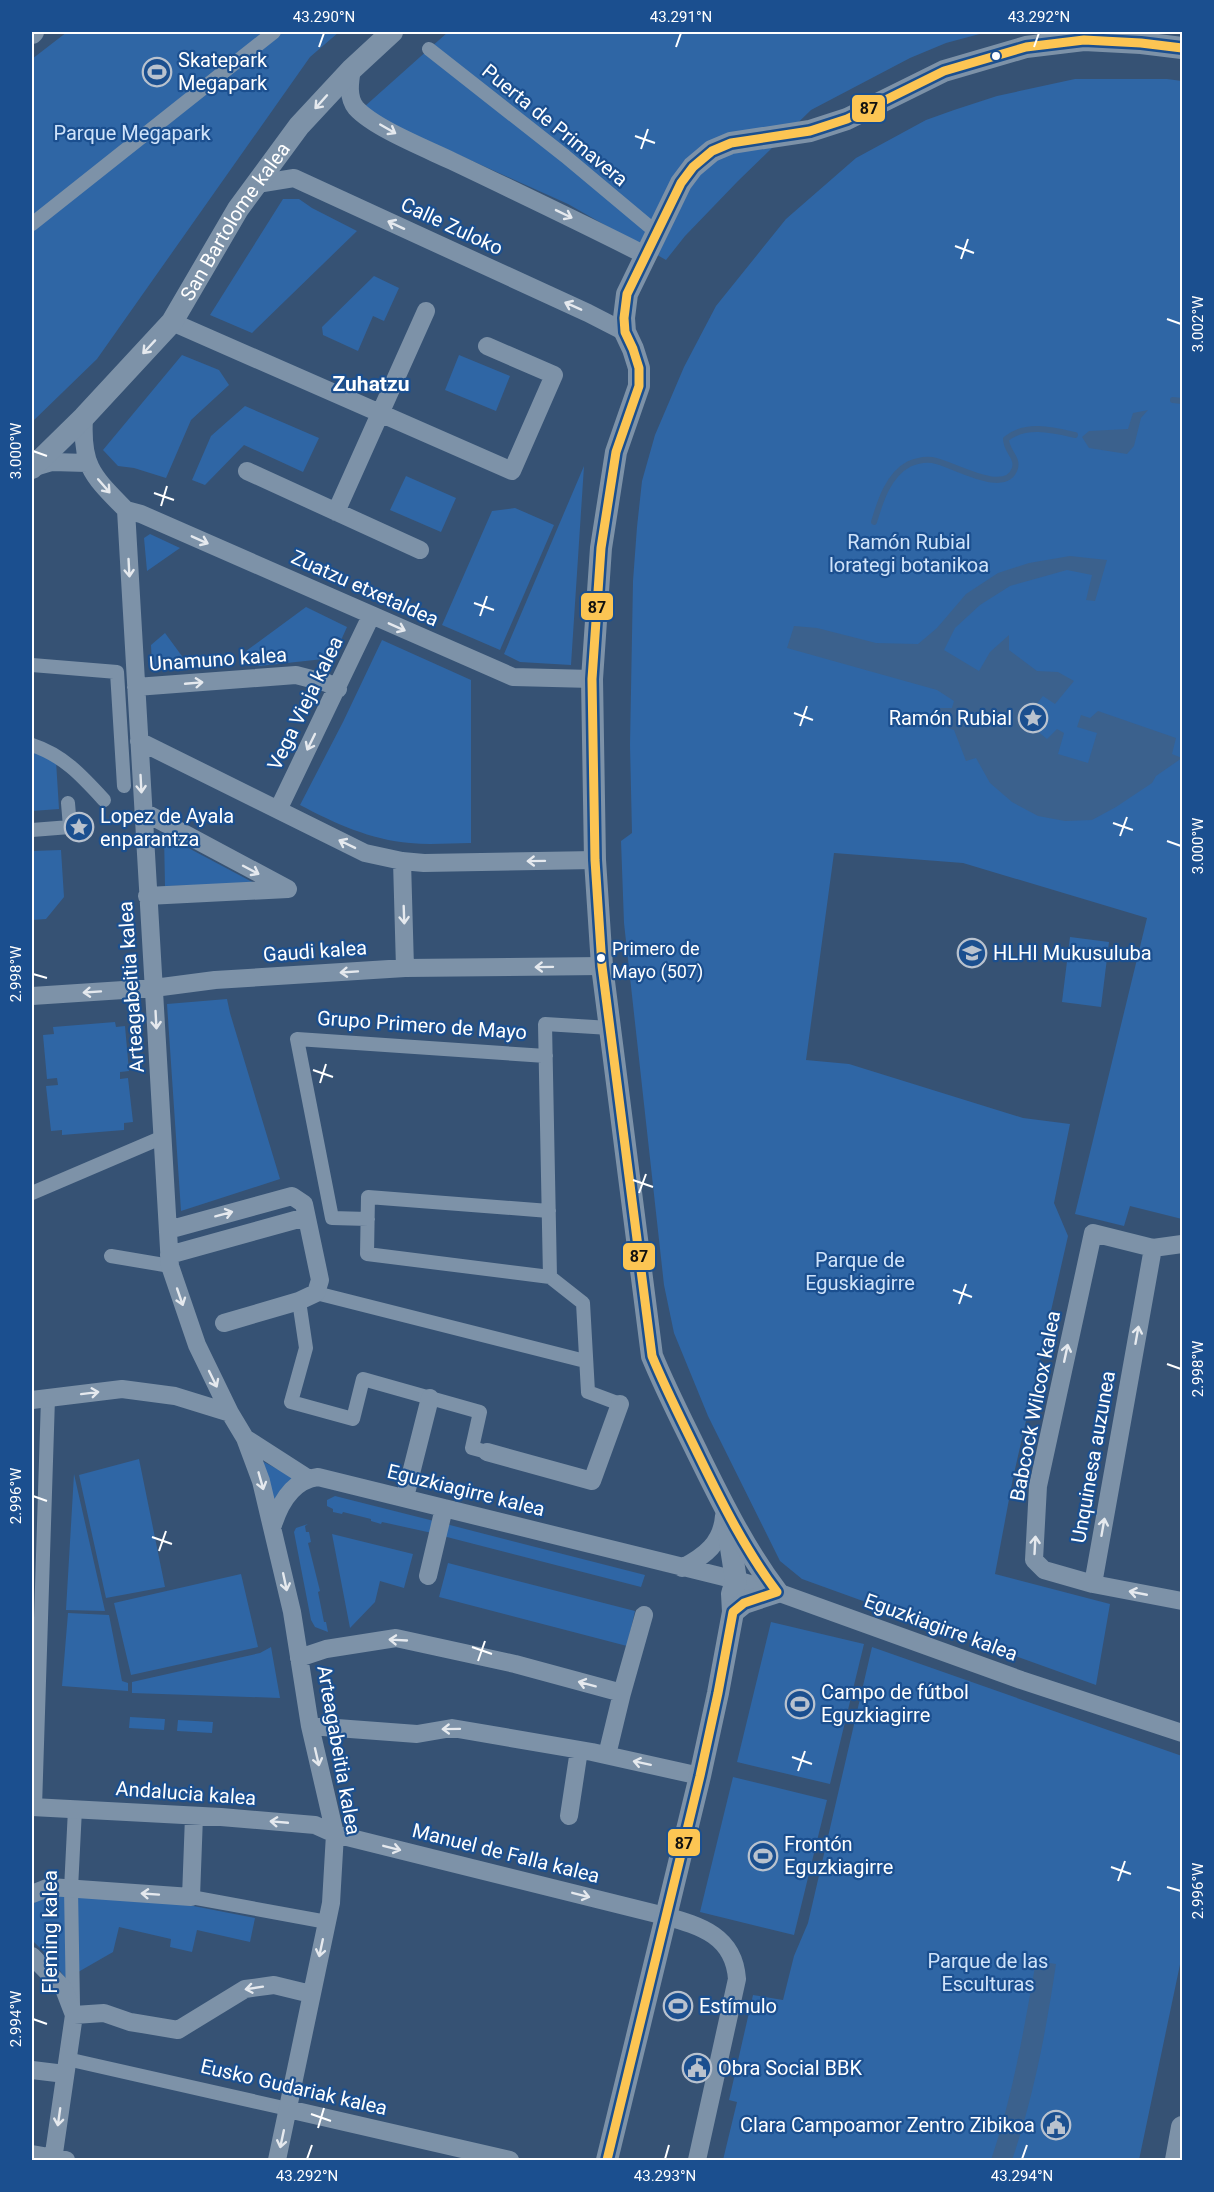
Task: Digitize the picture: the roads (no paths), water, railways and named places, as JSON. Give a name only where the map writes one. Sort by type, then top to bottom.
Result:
[{"type":"street","points":[[32,224],[274,32]]},
{"type":"street","name":"San Bartolome kalea","points":[[32,468],[84,417],[172,322],[238,209],[299,126],[352,69],[392,32]]},
{"type":"street","points":[[733,1612],[744,1603],[777,1592],[761,1571],[724,1506],[665,1388],[652,1356],[603,966],[595,860],[592,679],[601,548],[616,452],[639,386],[639,368],[625,332],[627,294],[681,183],[693,167],[712,151],[731,143],[810,131],[847,119],[944,71],[1026,47],[1084,40],[1182,48]]},
{"type":"street","name":"Puerta de Primavera","points":[[429,49],[565,156],[657,233]]},
{"type":"street","points":[[352,69],[349,89],[354,106],[367,117],[401,136],[645,255]]},
{"type":"street","name":"Calle Zuloko","points":[[257,184],[294,178],[625,332]]},
{"type":"street","points":[[336,512],[426,311]]},
{"type":"street","points":[[172,322],[512,471],[554,375],[487,346]]},
{"type":"street","points":[[84,417],[82,444],[87,463],[100,483],[126,510]]},
{"type":"street","points":[[32,468],[52,462],[87,463]]},
{"type":"street","points":[[247,471],[420,550]]},
{"type":"street","name":"Zuatzu etxetaldea","points":[[126,510],[141,514],[513,677],[592,679]]},
{"type":"street","name":"Arteagabeitia kalea","points":[[126,510],[170,1260],[196,1345],[245,1438],[261,1481],[273,1525],[310,1726],[335,1834],[331,1903],[277,2160]]},
{"type":"street","name":"Vega Vieja kalea","points":[[278,810],[371,616]]},
{"type":"street","points":[[32,665],[117,672],[124,786]]},
{"type":"street","name":"Unamuno kalea","points":[[136,687],[296,675],[327,682],[338,689]]},
{"type":"street","points":[[139,741],[365,853],[424,863],[595,860]]},
{"type":"street","points":[[32,745],[48,750],[65,760],[104,800]]},
{"type":"street","points":[[32,830],[70,828],[68,802]]},
{"type":"street","points":[[144,812],[288,889],[147,896]]},
{"type":"street","points":[[402,861],[405,968]]},
{"type":"street","name":"Gaudi kalea","points":[[32,996],[154,988],[215,980],[405,968],[603,966]]},
{"type":"street","name":"Grupo Primero de Mayo","points":[[550,1277],[545,1024],[610,1028]]},
{"type":"street","name":"Grupo Primero de Mayo","points":[[332,1218],[297,1039],[546,1056]]},
{"type":"street","points":[[32,1193],[163,1137]]},
{"type":"street","points":[[168,1230],[292,1196],[304,1204],[320,1280],[316,1293]]},
{"type":"street","points":[[299,1301],[306,1348],[291,1402],[353,1419],[363,1379],[480,1412],[472,1448],[592,1481],[620,1404],[588,1392],[583,1303],[550,1277],[367,1254],[369,1197],[549,1211]]},
{"type":"street","points":[[111,1256],[170,1260],[306,1217],[368,1219]]},
{"type":"street","name":"Babcock Wilcox kalea","points":[[1093,1584],[1044,1570],[1034,1560],[1038,1486],[1093,1233],[1153,1248]]},
{"type":"street","points":[[1153,1248],[1182,1244]]},
{"type":"street","name":"Unquinesa auzunea","points":[[1093,1584],[1153,1248]]},
{"type":"street","points":[[224,1323],[299,1301],[316,1293],[585,1361]]},
{"type":"street","points":[[33,1807],[40,1399],[122,1389],[175,1396],[230,1413]]},
{"type":"street","points":[[405,1497],[430,1398]]},
{"type":"street","name":"Arteagabeitia kalea","points":[[245,1438],[309,1479]]},
{"type":"street","name":"Eguzkiagirre kalea","points":[[309,1479],[318,1477],[405,1497],[736,1580],[777,1592],[1021,1680],[1182,1732]]},
{"type":"street","points":[[273,1525],[279,1508],[288,1495],[299,1484],[309,1479]]},
{"type":"street","points":[[682,1568],[704,1555],[717,1541],[724,1520],[724,1506]]},
{"type":"street","points":[[607,2160],[700,1776],[733,1612],[732,1594],[736,1580],[724,1506]]},
{"type":"street","points":[[428,1576],[444,1508]]},
{"type":"street","points":[[1093,1584],[1182,1601]]},
{"type":"street","points":[[607,1755],[644,1615]]},
{"type":"street","points":[[299,1658],[326,1649],[396,1638],[515,1664],[622,1693]]},
{"type":"street","points":[[310,1726],[417,1734],[452,1728],[607,1755],[700,1776]]},
{"type":"street","points":[[569,1816],[579,1750]]},
{"type":"street","name":"Andalucia kalea","points":[[33,1807],[315,1825],[335,1834]]},
{"type":"street","name":"Fleming kalea","points":[[57,2160],[66,2067],[74,2015],[71,1888],[75,1809]]},
{"type":"street","points":[[191,1897],[194,1816]]},
{"type":"street","name":"Manuel de Falla kalea","points":[[335,1834],[665,1916],[704,1929],[716,1937],[733,1957],[736,1970],[735,1990],[697,2160]]},
{"type":"street","points":[[32,1894],[41,1886],[191,1897],[327,1922]]},
{"type":"street","points":[[32,1956],[64,1989],[74,2015],[104,2013],[130,2022],[178,2030],[245,1989],[274,1985],[311,1994]]},
{"type":"street","points":[[32,2070],[66,2067]]},
{"type":"street","name":"Eusko Gudariak kalea","points":[[66,2067],[288,2109],[510,2160]]},
{"type":"street","points":[[1176,2160],[1182,2127]]},
{"type":"street","points":[[32,2154],[57,2160]]},
{"type":"waterway","points":[[1173,400],[1182,401]]},
{"type":"waterway","points":[[874,522],[890,482],[909,464],[920,460],[932,460],[977,476],[1001,480],[1010,476],[1015,468],[1015,461],[1006,439],[1014,434],[1039,429],[1075,435]]},
{"type":"place","name":"Skatepark Megapark","points":[[157,72]]},
{"type":"place","name":"Ramón Rubial","points":[[1033,718]]},
{"type":"place","name":"Lopez de Ayala enparantza","points":[[79,827]]},
{"type":"place","name":"HLHI Mukusuluba","points":[[972,953]]},
{"type":"place","name":"Primero de Mayo (507)","points":[[601,958]]},
{"type":"place","name":"Campo de fútbol Eguzkiagirre","points":[[800,1704]]},
{"type":"place","name":"Frontón Eguzkiagirre","points":[[763,1856]]},
{"type":"place","name":"Estímulo","points":[[678,2006]]},
{"type":"place","name":"Obra Social BBK","points":[[697,2068]]},
{"type":"place","name":"Clara Campoamor Zentro Zibikoa","points":[[1056,2125]]},
{"type":"district","name":"Zuhatzu","points":[[371,384]]},
{"type":"park label","name":"Parque Megapark","points":[[132,133]]},
{"type":"park label","name":"Ramón Rubial lorategi botanikoa","points":[[909,554]]},
{"type":"park label","name":"Parque de Eguskiagirre","points":[[860,1272]]},
{"type":"park label","name":"Parque de las Esculturas","points":[[988,1972]]}]
